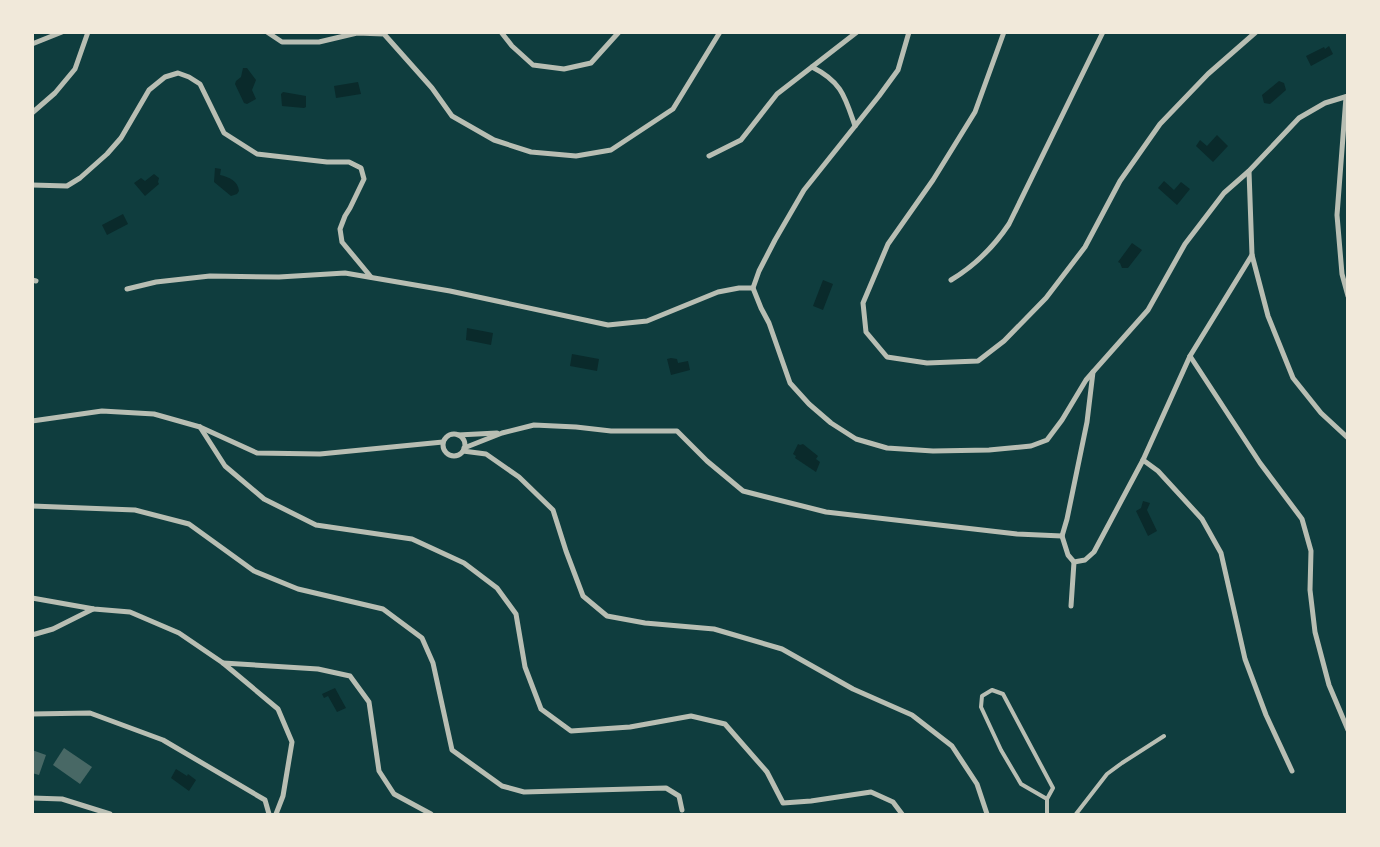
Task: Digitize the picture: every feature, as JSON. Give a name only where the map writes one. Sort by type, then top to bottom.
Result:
[{"type":"street","points":[[32,44],[62,32]]},
{"type":"street","points":[[32,113],[55,93],[75,69],[88,32]]},
{"type":"street","points":[[268,32],[282,42],[319,42],[357,33],[384,34],[432,88],[452,116],[494,140],[531,152],[576,156],[611,150],[673,108],[720,32]]},
{"type":"street","points":[[501,32],[512,46],[533,65],[564,69],[591,63],[619,32]]},
{"type":"street","points":[[709,156],[741,140],[777,94],[857,32]]},
{"type":"street","points":[[909,32],[898,70],[804,190],[775,240],[759,271],[753,288],[761,308],[770,323],[790,383],[809,404],[831,423],[856,439],[887,448],[932,451],[989,450],[1031,446],[1047,440],[1062,420],[1086,380],[1148,310],[1185,244],[1224,193],[1249,171],[1299,118],[1325,103],[1347,97],[1337,215],[1342,274],[1348,296]]},
{"type":"street","points":[[1004,32],[975,112],[933,180],[888,244],[863,303],[866,332],[887,357],[927,363],[978,361],[1004,341],[1046,298],[1085,246],[1120,181],[1160,124],[1208,74],[1256,32]]},
{"type":"street","points":[[951,280],[977,263],[1000,238],[1009,224],[1103,32]]},
{"type":"street","points":[[812,67],[828,75],[844,96],[855,126]]},
{"type":"street","points":[[32,185],[67,186],[80,178],[108,154],[121,138],[149,90],[165,77],[178,73],[189,76],[200,84],[224,133],[258,154],[328,162],[348,162],[361,168],[364,179],[344,216],[340,229],[342,242],[370,277]]},
{"type":"street","points":[[1249,171],[1252,255],[1268,316],[1293,378],[1321,413],[1348,438]]},
{"type":"street","points":[[1074,562],[1085,560],[1094,552],[1142,460],[1190,356],[1252,255]]},
{"type":"street","points":[[127,289],[156,282],[210,276],[279,277],[345,273],[450,291],[608,325],[647,321],[718,292],[739,288],[753,288]]},
{"type":"street","points":[[1190,356],[1260,462],[1302,519],[1311,550],[1310,590],[1315,632],[1329,685],[1348,730]]},
{"type":"street","points":[[1071,606],[1074,562],[1068,555],[1062,536],[1087,422],[1093,372]]},
{"type":"street","points":[[32,421],[102,411],[154,414],[200,427],[257,453],[320,454],[443,442],[448,436],[456,435],[502,433]]},
{"type":"street","points":[[443,442],[445,452],[451,456],[458,455],[464,449],[502,433],[534,425],[611,431],[677,431],[707,461],[743,491],[826,512],[1017,534],[1062,536]]},
{"type":"street","points":[[200,427],[225,466],[264,499],[316,526],[412,540],[464,563],[497,588],[516,614],[525,667],[541,709],[571,731],[630,727],[691,716],[725,724],[767,772],[783,802],[811,801],[871,792],[893,802],[902,814]]},
{"type":"street","points":[[456,435],[463,440],[464,449]]},
{"type":"street","points":[[464,449],[486,454],[518,477],[552,510],[583,596],[607,616],[644,623],[714,628],[782,648],[853,689],[912,715],[952,746],[977,784],[987,814]]},
{"type":"street","points":[[1142,460],[1158,471],[1202,519],[1220,553],[1246,659],[1266,715],[1292,771]]},
{"type":"street","points":[[32,506],[135,510],[189,524],[254,571],[298,589],[383,609],[422,638],[433,662],[452,750],[502,786],[524,792],[666,788],[679,796],[682,810]]},
{"type":"street","points":[[32,598],[94,609],[130,612],[179,633],[223,663],[278,709],[292,742],[283,796],[276,814]]},
{"type":"street","points":[[32,635],[52,630],[94,609]]},
{"type":"street","points":[[223,663],[318,669],[350,676],[369,702],[379,772],[394,794],[431,814]]},
{"type":"street","points":[[32,714],[90,713],[163,740],[265,800],[268,814]]},
{"type":"street","points":[[32,798],[62,799],[110,814]]},
{"type":"lane","points":[[1047,799],[1021,784],[1000,750],[981,706],[982,696],[992,690],[1003,694],[1053,788],[1047,799],[1047,814]]},
{"type":"lane","points":[[1076,814],[1101,780],[1114,768],[1164,736]]},
{"type":"water","points":[[1329,46],[1333,54],[1311,66],[1306,56]]},
{"type":"water","points":[[243,68],[247,68],[256,80],[252,90],[256,99],[247,104],[244,103],[235,84],[241,77]]},
{"type":"water","points":[[1279,81],[1284,83],[1286,90],[1270,104],[1264,103],[1262,95]]},
{"type":"water","points":[[358,82],[361,94],[336,98],[334,86]]},
{"type":"water","points":[[283,92],[306,96],[306,107],[282,106],[281,94]]},
{"type":"water","points":[[1217,135],[1228,146],[1213,162],[1196,146],[1200,140],[1207,146]]},
{"type":"water","points":[[215,168],[221,169],[220,175],[230,178],[235,182],[239,191],[237,194],[231,196],[214,182]]},
{"type":"water","points":[[154,174],[159,178],[159,184],[145,196],[134,183],[141,178],[145,181]]},
{"type":"water","points":[[1164,181],[1174,190],[1181,182],[1190,189],[1177,205],[1158,188]]},
{"type":"water","points":[[123,214],[128,224],[107,235],[102,225]]},
{"type":"water","points":[[1132,243],[1142,250],[1128,268],[1122,268],[1118,262]]},
{"type":"water","points":[[823,280],[833,284],[823,310],[813,306]]},
{"type":"water","points":[[467,328],[493,333],[491,345],[466,340]]},
{"type":"water","points":[[572,354],[599,359],[597,371],[570,366]]},
{"type":"water","points":[[667,359],[677,359],[678,363],[688,361],[690,370],[671,375]]},
{"type":"water","points":[[798,444],[803,444],[818,456],[816,459],[820,462],[816,472],[795,458],[796,456],[793,454]]},
{"type":"water","points":[[1143,501],[1150,503],[1147,510],[1157,531],[1148,536],[1136,511],[1141,508]]},
{"type":"water","points":[[335,688],[346,708],[337,712],[328,696],[324,698],[322,694]]},
{"type":"water","points":[[176,769],[196,780],[189,791],[171,778]]},
{"type":"building","points":[[64,748],[92,767],[80,784],[53,765]]},
{"type":"building","points":[[32,750],[46,755],[39,775],[32,773]]}]
